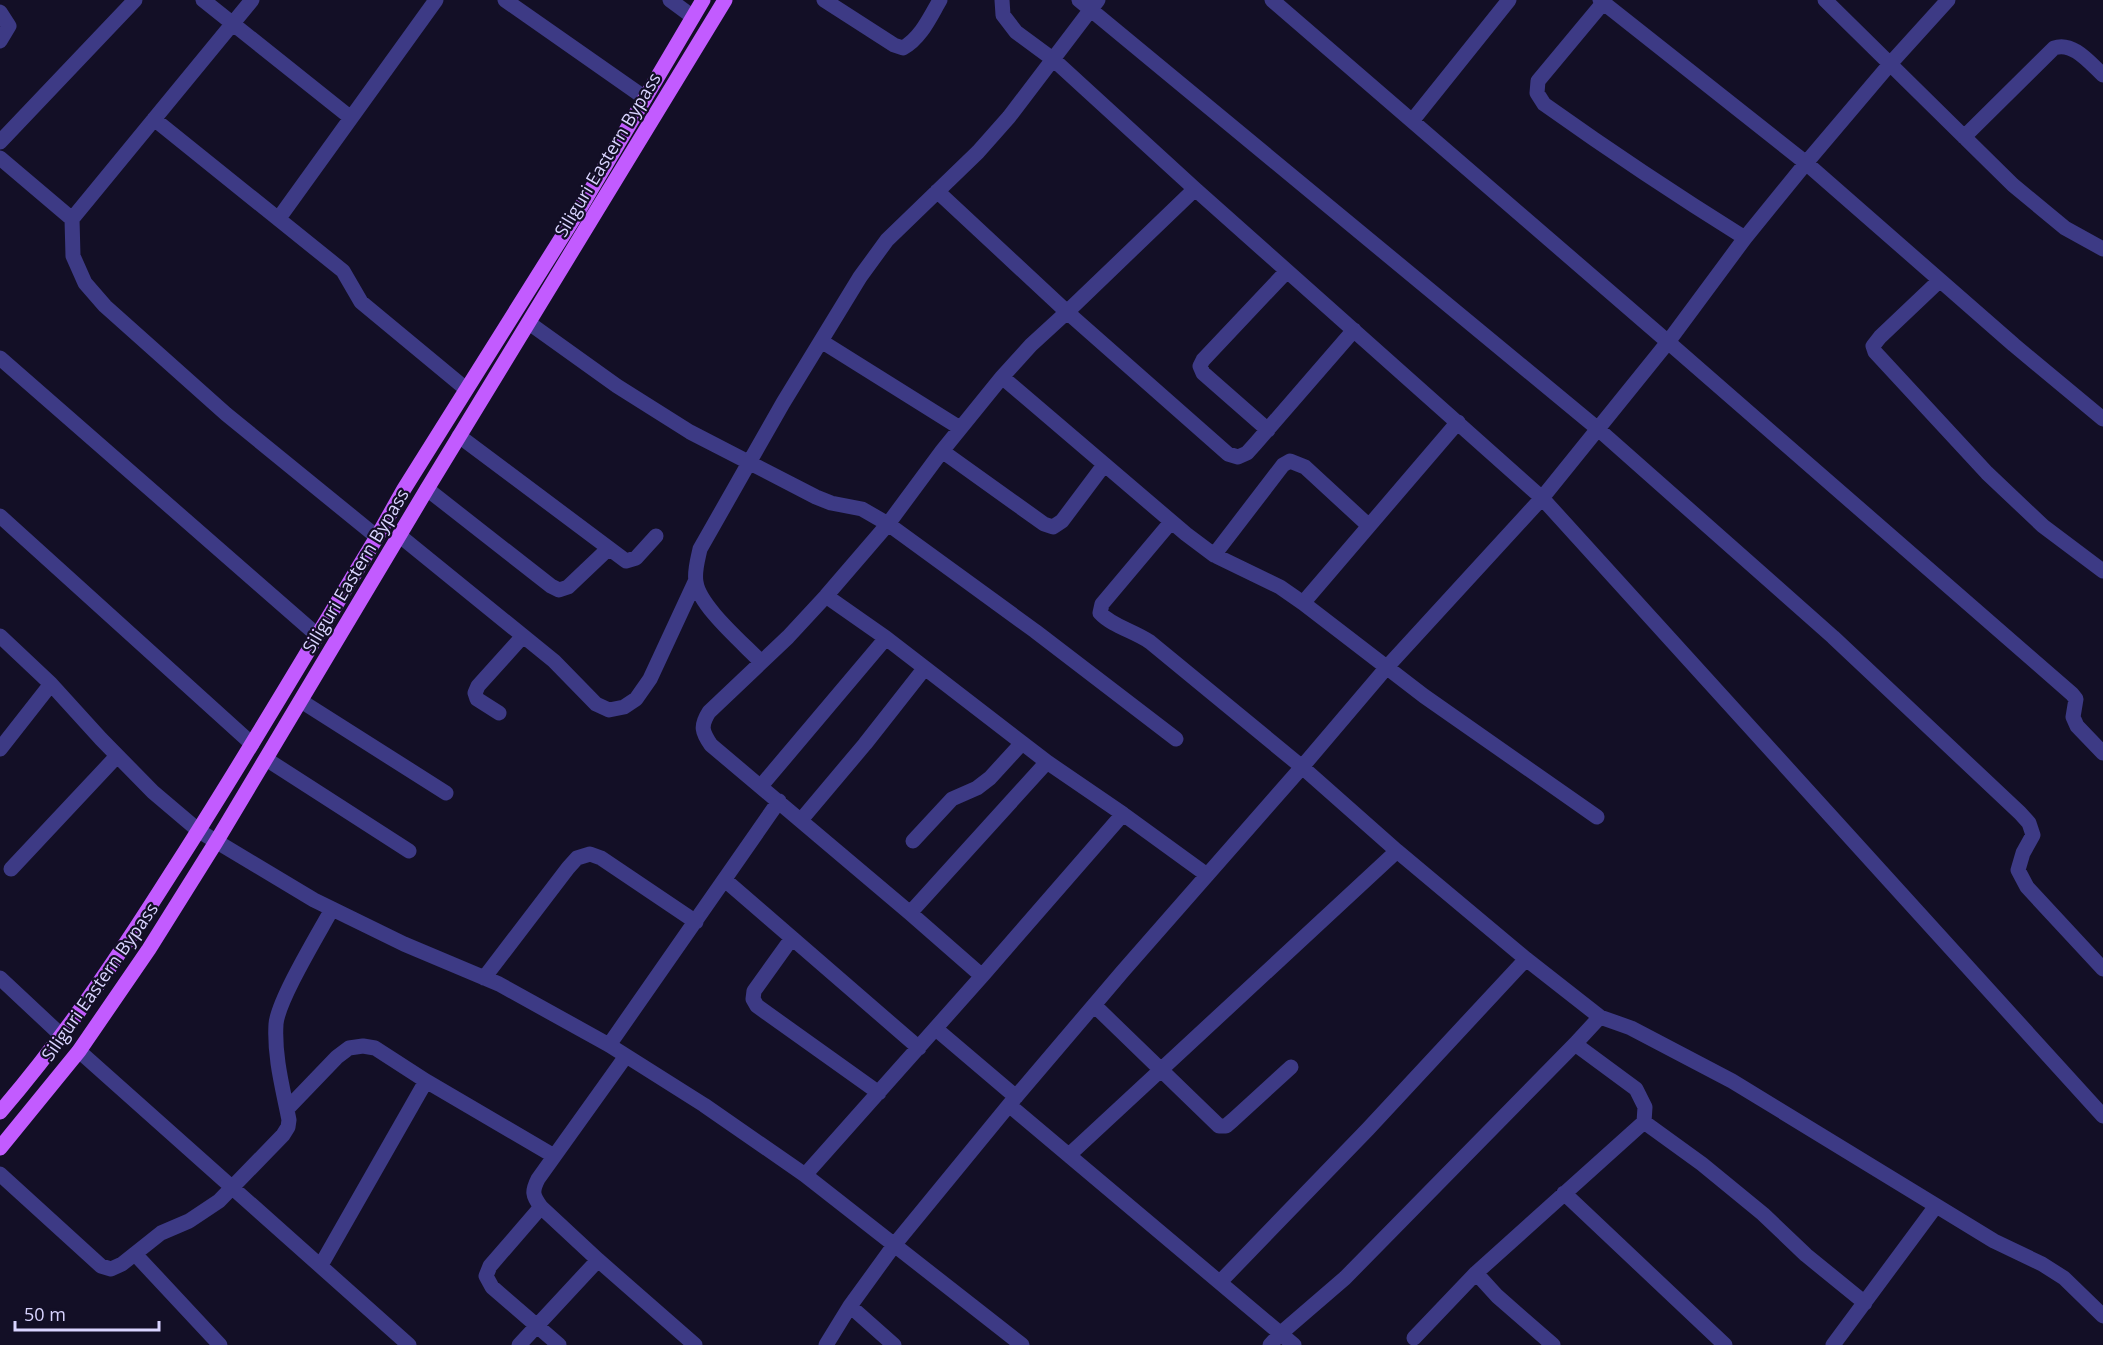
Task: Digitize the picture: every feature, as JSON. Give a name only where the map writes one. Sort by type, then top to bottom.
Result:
[{"type":"main road","name":"Siliguri Eastern Bypass","points":[[0,1112],[62,1036],[129,940],[199,831],[404,489],[579,210],[703,0]]},
{"type":"main road","name":"Siliguri Eastern Bypass","points":[[0,1148],[79,1051],[149,948],[216,842],[459,436],[725,0]]},
{"type":"street","points":[[0,141],[135,0]]},
{"type":"street","points":[[203,0],[351,118]]},
{"type":"street","points":[[252,0],[72,219],[73,256],[85,283],[105,306],[226,414],[377,537]]},
{"type":"street","points":[[279,218],[436,0]]},
{"type":"street","points":[[505,0],[645,98]]},
{"type":"street","points":[[670,0],[693,17]]},
{"type":"street","points":[[824,0],[894,45],[903,48],[912,43],[940,0]]},
{"type":"street","points":[[1002,0],[1004,15],[1016,32],[1054,60],[1195,189],[1542,498],[2103,1116]]},
{"type":"street","points":[[1272,0],[2072,694],[2076,699],[2073,717],[2078,726],[2103,753]]},
{"type":"street","points":[[1412,121],[1509,0]]},
{"type":"street","points":[[1825,0],[2021,192],[2065,228],[2103,249]]},
{"type":"street","points":[[826,1345],[850,1306],[895,1244],[1012,1101],[1388,667],[1542,498],[1668,342],[1745,238],[1806,163],[1948,0]]},
{"type":"street","points":[[1745,238],[1611,152],[1544,104],[1537,93],[1538,81],[1601,1],[1806,163],[1939,281],[2103,419]]},
{"type":"street","points":[[400,536],[554,661],[596,704],[609,710],[624,707],[636,699],[650,679],[696,582],[700,549],[860,277],[887,240],[978,152],[1009,117],[1054,60],[1089,3],[1598,429],[1833,637],[2020,813],[2029,823],[2033,835],[2023,853],[2018,870],[2022,879],[2103,969]]},
{"type":"street","points":[[0,12],[9,26],[0,41]]},
{"type":"street","points":[[1964,137],[2054,48],[2062,45],[2070,48],[2103,75]]},
{"type":"street","points":[[154,119],[343,271],[361,302],[466,389]]},
{"type":"street","points":[[0,158],[72,219]]},
{"type":"street","points":[[982,976],[711,745],[702,733],[702,723],[709,712],[788,637],[826,596],[888,524],[960,428],[1031,345],[1195,189]]},
{"type":"street","points":[[937,191],[1067,312],[1228,454],[1238,457],[1247,453],[1354,330]]},
{"type":"street","points":[[1268,430],[1203,373],[1200,366],[1203,360],[1287,271]]},
{"type":"street","points":[[1939,281],[1880,337],[1873,346],[1875,352],[1987,472],[2043,526],[2103,571]]},
{"type":"street","points":[[529,323],[617,386],[690,432],[831,504],[862,509],[888,524],[1035,631],[1176,739]]},
{"type":"street","points":[[821,341],[960,428]]},
{"type":"street","points":[[0,358],[317,635]]},
{"type":"street","points":[[1002,377],[1171,522],[1214,555],[1280,587],[1424,696],[1597,817]]},
{"type":"street","points":[[1303,603],[1458,422]]},
{"type":"street","points":[[459,436],[626,561],[636,558],[656,536]]},
{"type":"street","points":[[942,451],[1044,524],[1053,527],[1062,521],[1104,465]]},
{"type":"street","points":[[1214,555],[1283,465],[1290,461],[1305,467],[1369,526]]},
{"type":"street","points":[[427,489],[559,590],[568,587],[608,549]]},
{"type":"street","points":[[0,516],[252,744]]},
{"type":"street","points":[[1171,522],[1102,604],[1100,613],[1150,642],[1526,959],[1600,1017],[1631,1028],[1732,1081],[1994,1241],[2042,1264],[2064,1278],[2103,1316]]},
{"type":"street","points":[[696,582],[705,604],[761,662]]},
{"type":"street","points":[[826,596],[886,638],[1047,762],[1207,875]]},
{"type":"street","points":[[0,636],[51,684],[153,792],[199,831],[314,900],[404,944],[484,978],[609,1045],[704,1105],[805,1175],[1022,1345]]},
{"type":"street","points":[[499,713],[477,699],[475,693],[478,686],[523,636]]},
{"type":"street","points":[[761,786],[886,638]]},
{"type":"street","points":[[801,820],[924,669]]},
{"type":"street","points":[[0,749],[51,684]]},
{"type":"street","points":[[301,701],[446,793]]},
{"type":"street","points":[[913,841],[952,799],[977,788],[990,778],[1022,743]]},
{"type":"street","points":[[11,869],[117,756]]},
{"type":"street","points":[[266,759],[409,851]]},
{"type":"street","points":[[910,913],[1047,762]]},
{"type":"street","points":[[609,1045],[779,801]]},
{"type":"street","points":[[805,1175],[1123,814]]},
{"type":"street","points":[[1069,1155],[1397,851]]},
{"type":"street","points":[[484,978],[568,868],[577,858],[590,854],[601,858],[696,922]]},
{"type":"street","points":[[725,880],[919,1047]]},
{"type":"street","points":[[0,1174],[101,1266],[111,1269],[122,1264],[161,1233],[189,1221],[219,1202],[288,1127],[287,1109],[277,1058],[276,1022],[287,994],[332,909]]},
{"type":"street","points":[[792,938],[754,991],[753,999],[758,1006],[879,1093]]},
{"type":"street","points":[[1220,1282],[1368,1129],[1526,959]]},
{"type":"street","points":[[0,978],[62,1036]]},
{"type":"street","points":[[1094,1005],[1219,1126],[1226,1126],[1291,1067]]},
{"type":"street","points":[[1275,1339],[1345,1278],[1600,1017]]},
{"type":"street","points":[[936,1029],[1069,1155],[1220,1282],[1275,1339],[1294,1345]]},
{"type":"street","points":[[1414,1338],[1476,1273],[1644,1122],[1645,1107],[1636,1089],[1575,1044]]},
{"type":"street","points":[[287,1109],[337,1057],[349,1048],[363,1046],[375,1048],[554,1156]]},
{"type":"street","points":[[79,1051],[409,1345]]},
{"type":"street","points":[[626,1056],[554,1156],[533,1189],[533,1196],[540,1207],[694,1345]]},
{"type":"street","points":[[321,1265],[426,1080]]},
{"type":"street","points":[[1644,1122],[1702,1164],[1865,1303]]},
{"type":"street","points":[[1564,1193],[1725,1345]]},
{"type":"street","points":[[1833,1345],[1936,1206]]},
{"type":"street","points":[[540,1207],[490,1266],[486,1276],[492,1287],[559,1345]]},
{"type":"street","points":[[135,1254],[220,1345]]},
{"type":"street","points":[[519,1345],[598,1260]]},
{"type":"street","points":[[1476,1273],[1497,1296],[1553,1345]]},
{"type":"street","points":[[850,1306],[894,1345]]}]
